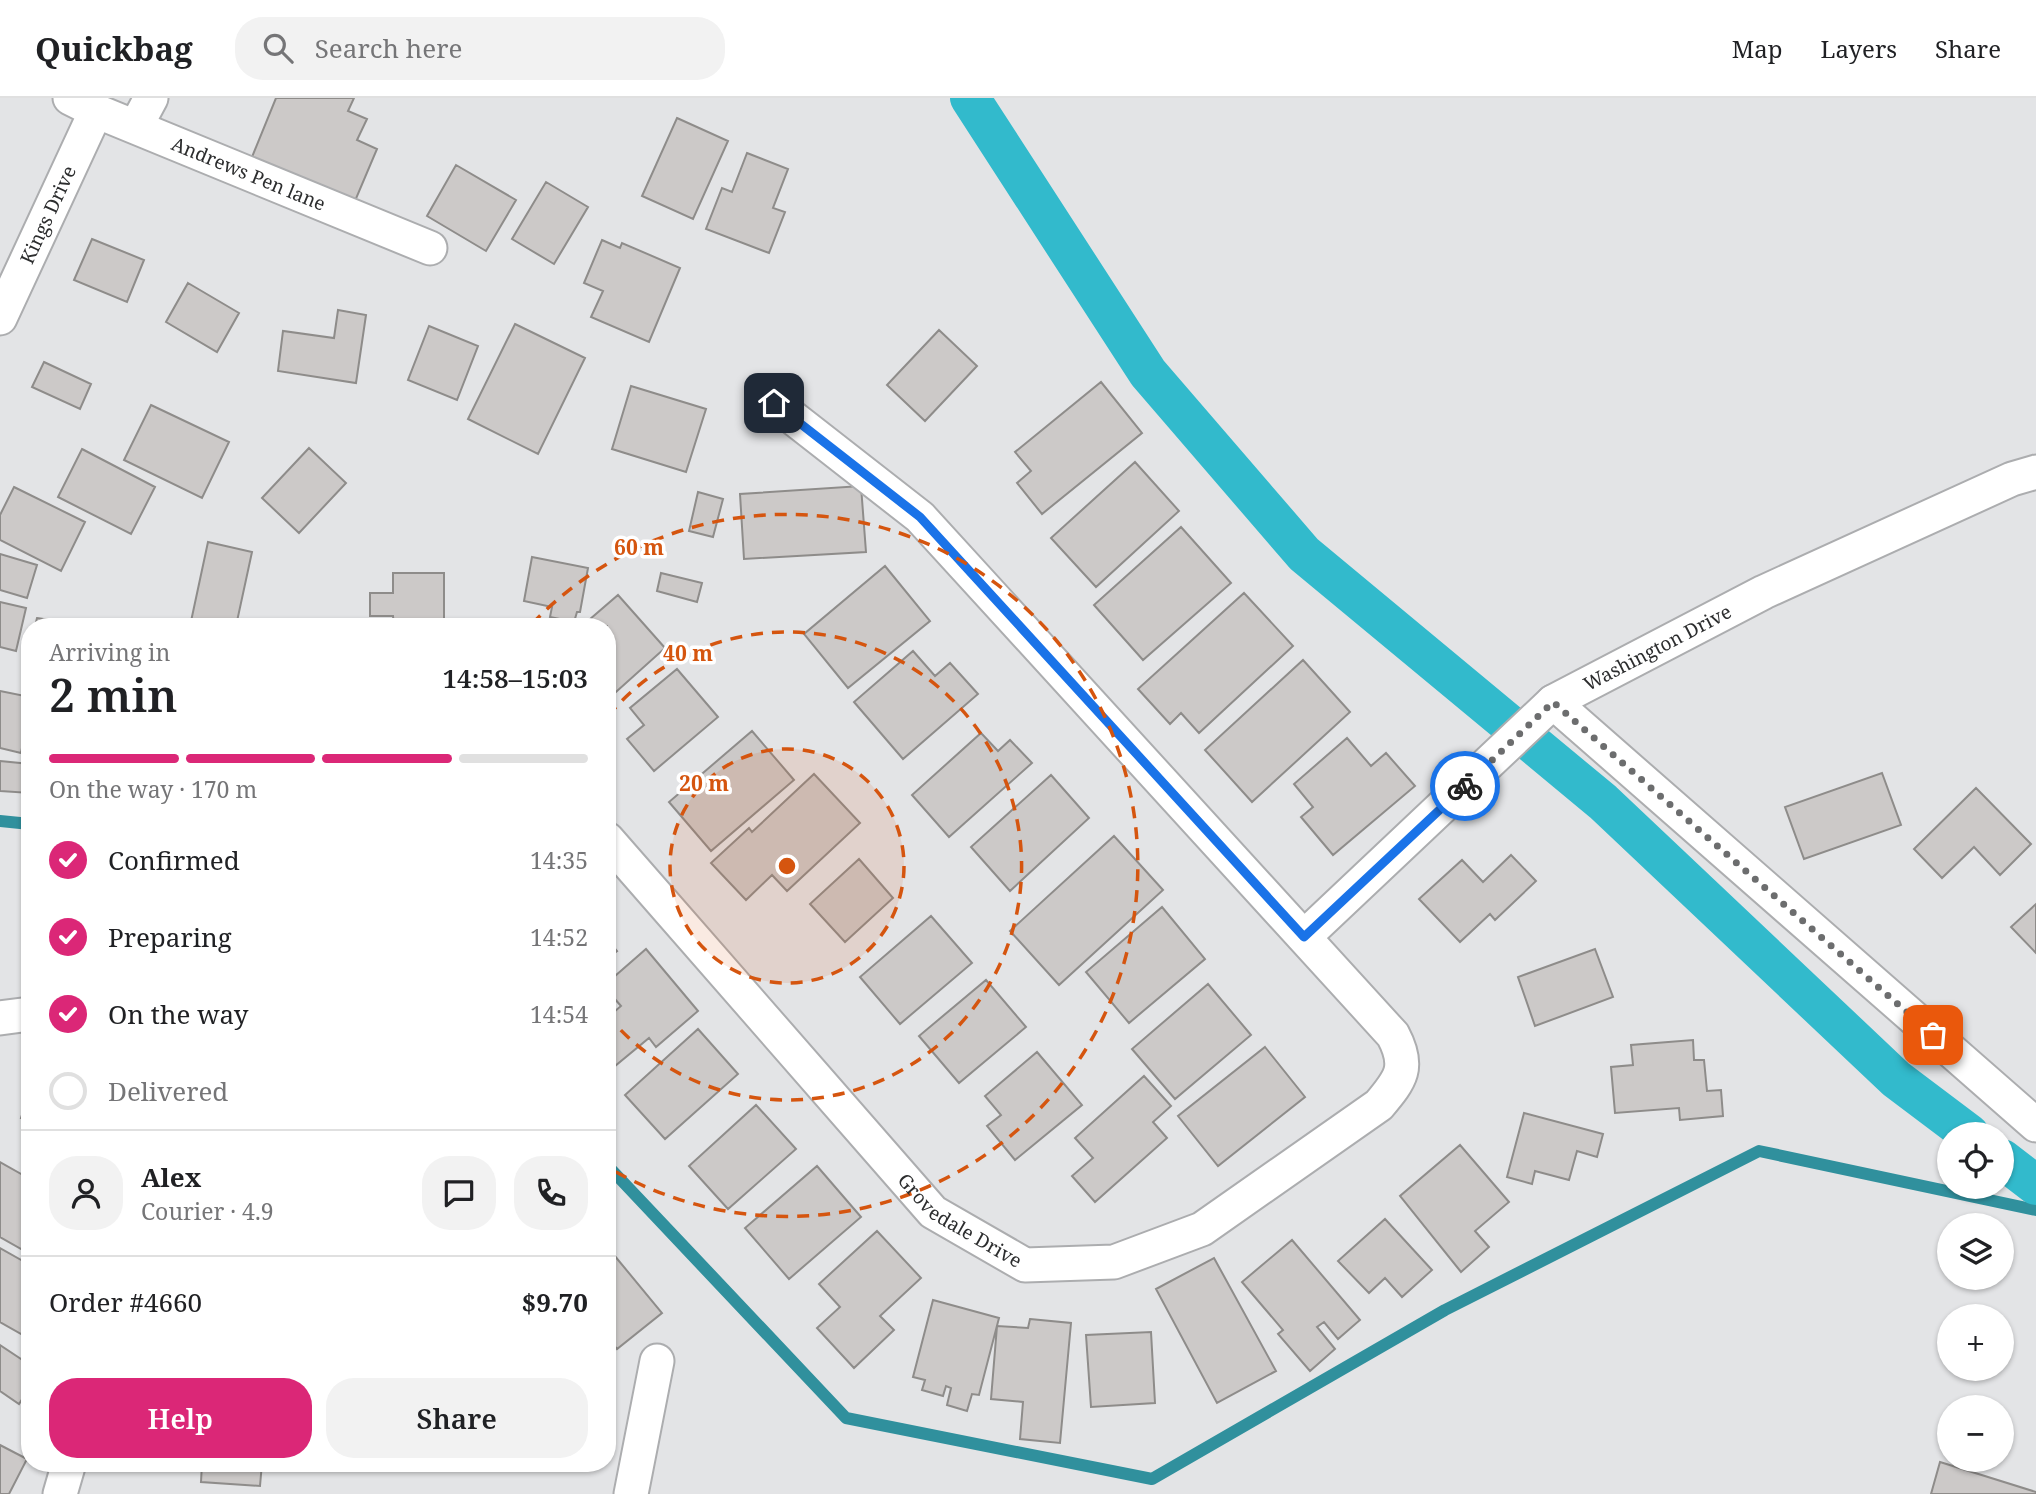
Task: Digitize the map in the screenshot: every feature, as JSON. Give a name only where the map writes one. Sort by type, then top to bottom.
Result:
[{"type":"street","name":"Andrews Pen lane","points":[[83,105],[143,112],[430,248]]},
{"type":"street","name":"Kings Drive","points":[[0,318],[83,105]]},
{"type":"street","points":[[774,403],[920,517],[1304,937]]},
{"type":"street","name":"Washington Drive","points":[[1304,937],[1553,702],[1764,592],[2012,479],[2036,472]]},
{"type":"street","points":[[1553,702],[2036,1125]]},
{"type":"street","name":"Grovedale Drive","points":[[616,849],[933,1212],[1025,1265],[1114,1262],[1202,1229],[1379,1105],[1393,1089],[1404,1070],[1402,1052],[1393,1035],[1304,937]]},
{"type":"street","points":[[0,1018],[21,1015]]},
{"type":"street","points":[[631,1494],[657,1361]]},
{"type":"street","points":[[60,1494],[66,1472]]},
{"type":"building","points":[[276,98],[354,98],[348,111],[367,119],[357,140],[377,149],[355,201],[252,157]]},
{"type":"building","points":[[677,118],[728,141],[693,219],[642,196]]},
{"type":"building","points":[[747,153],[788,169],[773,208],[785,212],[769,253],[706,229],[722,188],[732,192]]},
{"type":"building","points":[[456,165],[516,200],[486,251],[427,216]]},
{"type":"building","points":[[546,182],[588,207],[554,264],[512,239]]},
{"type":"building","points":[[92,239],[144,260],[127,302],[74,280]]},
{"type":"building","points":[[602,240],[620,248],[622,243],[680,268],[649,342],[591,317],[603,291],[584,283]]},
{"type":"building","points":[[188,283],[239,313],[217,352],[166,322]]},
{"type":"building","points":[[338,310],[366,315],[356,383],[278,371],[283,331],[334,338]]},
{"type":"building","points":[[515,324],[585,358],[538,454],[468,419]]},
{"type":"building","points":[[429,326],[478,346],[457,400],[408,380]]},
{"type":"building","points":[[939,330],[977,366],[925,421],[887,385]]},
{"type":"building","points":[[44,362],[91,384],[80,409],[32,387]]},
{"type":"building","points":[[1101,382],[1142,433],[1042,514],[1017,483],[1031,471],[1015,452]]},
{"type":"building","points":[[631,386],[706,409],[686,472],[612,449]]},
{"type":"building","points":[[151,405],[229,442],[202,498],[124,460]]},
{"type":"building","points":[[309,448],[346,483],[299,533],[262,498]]},
{"type":"building","points":[[82,449],[155,487],[131,534],[58,497]]},
{"type":"building","points":[[1135,462],[1179,511],[1096,587],[1051,538]]},
{"type":"building","points":[[861,486],[866,552],[744,559],[740,494]]},
{"type":"building","points":[[14,487],[85,522],[61,571],[0,540],[0,515]]},
{"type":"building","points":[[698,492],[723,499],[713,537],[689,531]]},
{"type":"building","points":[[1181,527],[1231,583],[1143,660],[1094,605]]},
{"type":"building","points":[[208,542],[252,552],[238,618],[192,618]]},
{"type":"building","points":[[0,554],[37,565],[27,598],[0,590]]},
{"type":"building","points":[[532,557],[588,568],[580,612],[577,612],[575,618],[550,617],[552,607],[524,601]]},
{"type":"building","points":[[885,566],[930,621],[848,688],[804,634]]},
{"type":"building","points":[[393,573],[444,573],[444,618],[370,616],[370,593],[393,593]]},
{"type":"building","points":[[661,573],[702,583],[697,602],[657,591]]},
{"type":"building","points":[[1244,593],[1293,646],[1199,733],[1181,713],[1170,724],[1138,689]]},
{"type":"building","points":[[618,595],[665,648],[616,692],[616,618],[591,618]]},
{"type":"building","points":[[0,602],[26,608],[24,618],[21,618],[16,651],[0,647]]},
{"type":"building","points":[[913,651],[935,676],[950,663],[978,694],[903,759],[854,702]]},
{"type":"building","points":[[1303,660],[1350,712],[1252,802],[1205,750]]},
{"type":"building","points":[[677,669],[718,717],[654,771],[627,739],[644,725],[630,708]]},
{"type":"building","points":[[0,691],[21,695],[21,753],[0,748]]},
{"type":"building","points":[[752,731],[794,780],[711,851],[669,802]]},
{"type":"building","points":[[981,733],[998,751],[1010,740],[1032,763],[949,837],[912,795]]},
{"type":"building","points":[[1347,738],[1371,766],[1386,753],[1415,786],[1333,855],[1301,817],[1313,807],[1294,784]]},
{"type":"building","points":[[0,761],[21,763],[21,792],[0,791]]},
{"type":"building","points":[[1882,773],[1901,825],[1804,859],[1785,807]]},
{"type":"building","points":[[814,774],[860,823],[787,891],[772,875],[746,900],[711,863],[749,828],[752,832]]},
{"type":"building","points":[[1051,775],[1089,818],[1010,891],[971,847]]},
{"type":"building","points":[[1976,788],[2031,844],[2000,875],[1974,847],[1942,878],[1914,849]]},
{"type":"building","points":[[1114,836],[1163,890],[1059,985],[1010,931]]},
{"type":"building","points":[[1511,855],[1536,881],[1495,920],[1490,914],[1460,942],[1419,899],[1462,860],[1483,882]]},
{"type":"building","points":[[859,859],[893,898],[845,942],[810,904]]},
{"type":"building","points":[[2036,904],[2036,953],[2011,927]]},
{"type":"building","points":[[1162,907],[1205,959],[1129,1023],[1086,972]]},
{"type":"building","points":[[931,916],[972,963],[900,1024],[860,977]]},
{"type":"building","points":[[646,949],[698,1011],[656,1047],[649,1038],[616,1065],[616,1010],[621,1006],[616,1000],[616,975]]},
{"type":"building","points":[[1595,949],[1613,997],[1535,1026],[1518,977]]},
{"type":"building","points":[[986,980],[1026,1027],[959,1083],[919,1036]]},
{"type":"building","points":[[1208,984],[1251,1035],[1175,1099],[1132,1049]]},
{"type":"building","points":[[698,1029],[738,1074],[665,1139],[625,1095]]},
{"type":"building","points":[[1693,1040],[1694,1060],[1704,1060],[1707,1091],[1721,1090],[1723,1116],[1680,1120],[1679,1108],[1615,1113],[1611,1067],[1633,1065],[1631,1045]]},
{"type":"building","points":[[1265,1047],[1305,1097],[1218,1166],[1178,1116]]},
{"type":"building","points":[[1037,1052],[1082,1105],[1015,1160],[987,1126],[1001,1115],[985,1096]]},
{"type":"building","points":[[1144,1076],[1171,1106],[1153,1122],[1167,1138],[1095,1202],[1072,1176],[1093,1158],[1075,1138]]},
{"type":"building","points":[[756,1105],[796,1149],[728,1209],[689,1166]]},
{"type":"building","points":[[1524,1113],[1603,1134],[1597,1157],[1577,1151],[1569,1180],[1535,1171],[1532,1184],[1507,1177]]},
{"type":"building","points":[[1460,1145],[1509,1202],[1475,1231],[1489,1247],[1461,1272],[1400,1196]]},
{"type":"building","points":[[0,1162],[21,1174],[21,1249],[0,1237]]},
{"type":"building","points":[[817,1166],[861,1217],[789,1279],[745,1228]]},
{"type":"building","points":[[1385,1219],[1432,1270],[1402,1297],[1385,1278],[1369,1293],[1338,1261]]},
{"type":"building","points":[[877,1231],[921,1278],[880,1316],[894,1330],[854,1368],[817,1328],[840,1307],[819,1284]]},
{"type":"building","points":[[1292,1240],[1360,1320],[1338,1339],[1324,1322],[1317,1327],[1335,1349],[1310,1371],[1278,1334],[1283,1330],[1242,1282]]},
{"type":"building","points":[[0,1248],[21,1260],[21,1334],[0,1322]]},
{"type":"building","points":[[616,1257],[662,1313],[616,1348]]},
{"type":"building","points":[[1214,1258],[1276,1371],[1217,1403],[1156,1289]]},
{"type":"building","points":[[933,1300],[999,1318],[979,1395],[972,1394],[967,1411],[947,1405],[951,1388],[946,1386],[943,1396],[922,1390],[925,1380],[913,1377]]},
{"type":"building","points":[[1030,1319],[1071,1323],[1060,1443],[1020,1439],[1023,1402],[991,1399],[997,1326],[1028,1328]]},
{"type":"building","points":[[1151,1332],[1155,1403],[1091,1407],[1086,1335]]},
{"type":"building","points":[[0,1345],[21,1359],[21,1401],[19,1404],[0,1391]]},
{"type":"building","points":[[0,1445],[21,1456],[21,1471],[9,1494],[0,1494]]},
{"type":"building","points":[[202,1472],[261,1472],[260,1486],[201,1482]]},
{"type":"building","points":[[1937,1472],[1972,1472],[2036,1492],[2036,1494],[1931,1494]]},
{"type":"waterway","points":[[970,98],[1148,373],[1304,554],[1603,802],[1896,1079],[1953,1122]]},
{"type":"waterway","points":[[0,821],[21,823]]},
{"type":"waterway","points":[[616,1175],[846,1418],[1152,1479],[1445,1310],[1759,1151],[2036,1210]]},
{"type":"waterway","points":[[2014,1168],[2036,1185]]},
{"type":"way so far","points":[[1465,786],[1553,702],[1933,1035]]},
{"type":"route","points":[[774,403],[920,517],[1304,937],[1465,786]]}]
